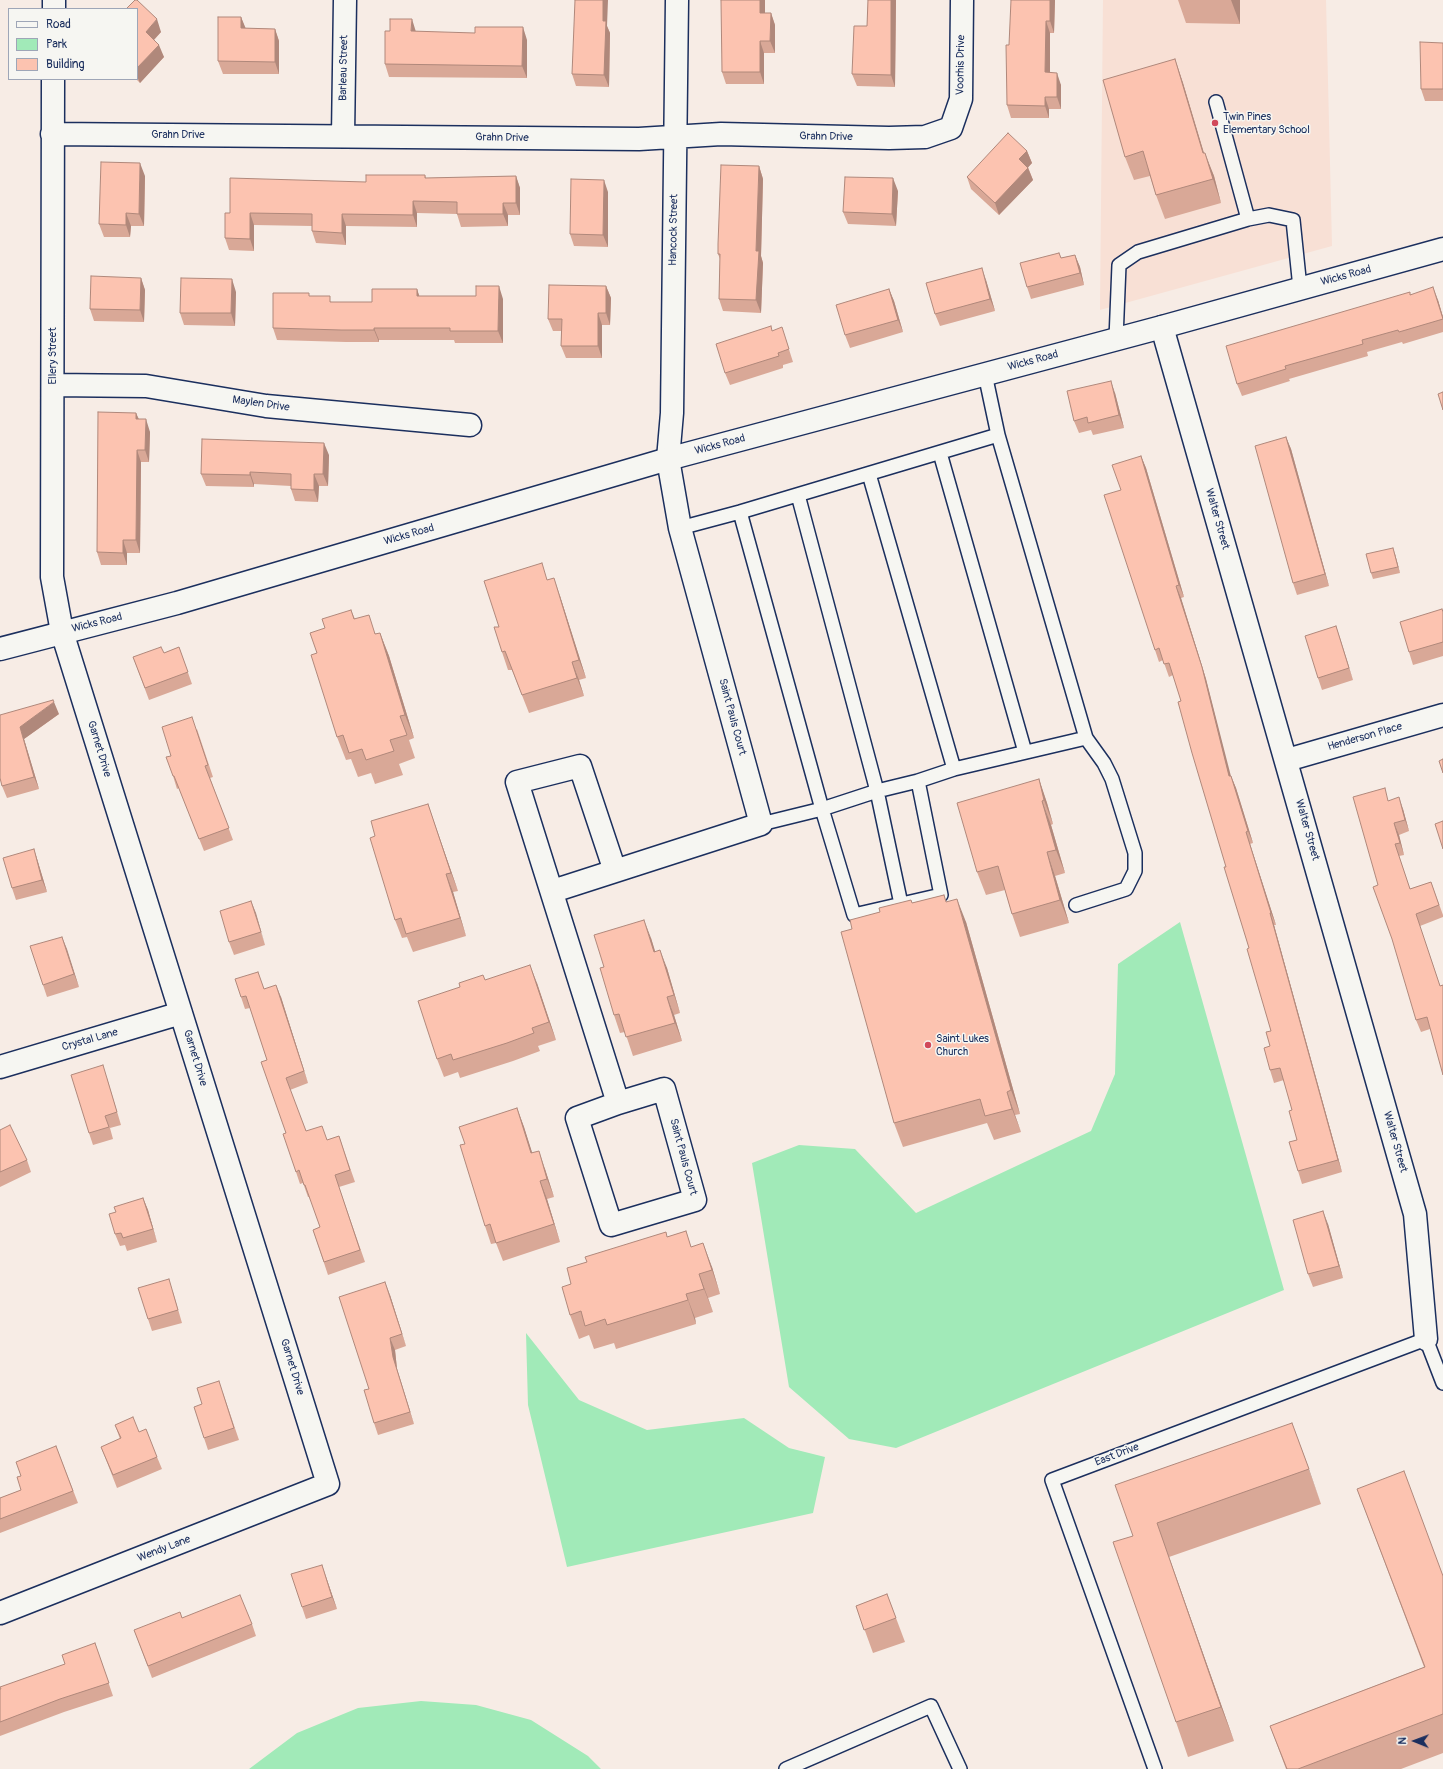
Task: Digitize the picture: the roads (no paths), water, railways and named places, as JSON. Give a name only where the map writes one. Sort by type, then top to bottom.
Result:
[{"type":"street","name":"Barleau Street","points":[[343,136],[344,0]]},
{"type":"street","name":"Hancock Street","points":[[668,459],[672,413],[677,0]]},
{"type":"street","name":"Voorhis Drive","points":[[951,128],[961,99],[962,0]]},
{"type":"street","name":"Ellery Street","points":[[53,80],[52,577],[62,632]]},
{"type":"street","name":"Grahn Drive","points":[[52,134],[639,139],[721,134],[889,138],[925,137],[951,128]]},
{"type":"street","name":"Wicks Road","points":[[0,649],[177,603],[668,459],[1162,327],[1443,249]]},
{"type":"street","name":"Walter Street","points":[[1162,327],[1415,1214],[1426,1339]]},
{"type":"street","name":"Maylen Drive","points":[[53,385],[146,386],[266,406],[470,425]]},
{"type":"street","name":"Saint Pauls Court","points":[[668,459],[680,528],[761,824]]},
{"type":"street","name":"Garnet Drive","points":[[62,632],[328,1484]]},
{"type":"street","name":"Henderson Place","points":[[1286,760],[1443,715]]},
{"type":"street","points":[[615,871],[580,766],[517,782],[553,891],[618,1104]]},
{"type":"street","points":[[553,891],[761,824]]},
{"type":"street","name":"Crystal Lane","points":[[0,1067],[181,1013]]},
{"type":"street","name":"Saint Pauls Court","points":[[664,1089],[695,1200],[612,1225],[577,1118],[618,1104],[664,1089]]},
{"type":"street","name":"Wendy Lane","points":[[0,1613],[328,1484]]},
{"type":"lane","points":[[1216,102],[1248,219]]},
{"type":"lane","points":[[1116,339],[1119,265],[1138,252],[1248,219],[1269,215],[1293,220],[1300,288]]},
{"type":"lane","points":[[985,374],[998,435],[1086,738],[1104,762],[1112,779],[1135,853],[1135,871],[1126,889],[1076,905]]},
{"type":"lane","points":[[680,528],[740,512],[998,435]]},
{"type":"lane","points":[[940,452],[1025,752]]},
{"type":"lane","points":[[869,474],[954,769]]},
{"type":"lane","points":[[798,495],[877,791],[901,904]]},
{"type":"lane","points":[[740,512],[822,809],[854,915],[941,895],[918,781]]},
{"type":"lane","points":[[761,824],[822,809],[877,791],[918,781],[954,769],[1086,738]]},
{"type":"lane","points":[[1426,1339],[1443,1383]]},
{"type":"lane","name":"East Drive","points":[[1155,1769],[1052,1480],[1426,1339]]},
{"type":"lane","points":[[786,1769],[931,1706],[960,1769]]},
{"type":"place","name":"Twin Pines Elementary School","points":[[1215,123]]},
{"type":"place","name":"Saint Lukes Church","points":[[928,1045]]}]
